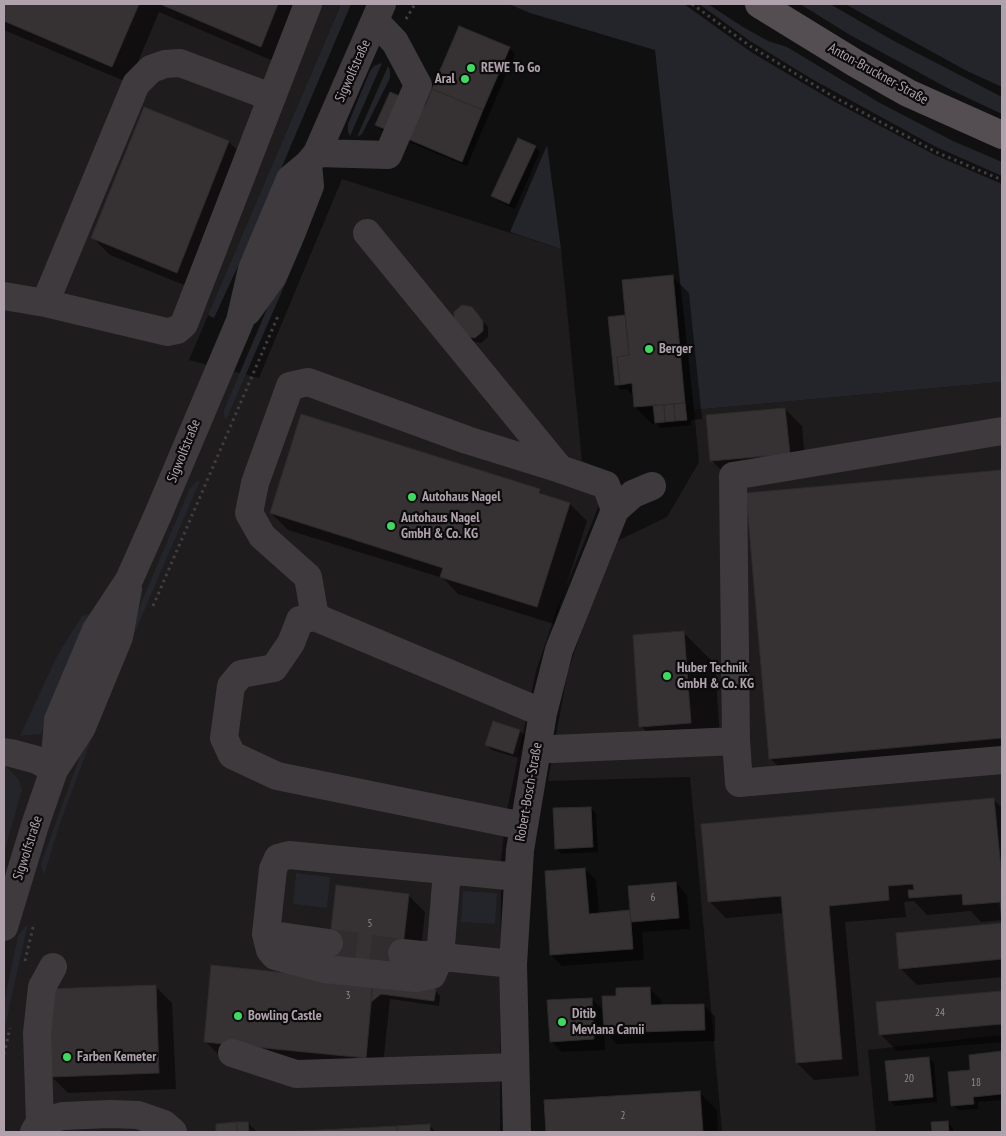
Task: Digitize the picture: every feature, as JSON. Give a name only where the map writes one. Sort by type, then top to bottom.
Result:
[{"type":"main road","name":"Anton-Bruckner-Straße","points":[[759,4],[908,93],[1002,135]]},
{"type":"street","points":[[4,296],[46,303],[167,332],[176,330],[184,324],[308,4]]},
{"type":"street","points":[[312,159],[388,155],[418,85],[378,13]]},
{"type":"street","name":"Sigwolfstraße","points":[[4,926],[54,770],[82,727],[119,636],[129,580],[240,321],[252,269],[290,179],[312,159],[378,13]]},
{"type":"street","points":[[46,303],[136,84],[151,69],[165,64],[180,63],[271,97]]},
{"type":"street","points":[[368,233],[560,469]]},
{"type":"street","points":[[315,617],[308,577],[262,536],[249,512],[255,484],[290,386],[308,382],[467,440],[606,485],[615,510]]},
{"type":"street","points":[[1002,431],[732,476],[736,740],[739,783],[1002,760]]},
{"type":"street","name":"Robert-Bosch-Straße","points":[[517,1132],[513,964],[518,877],[523,826],[543,713],[559,650],[615,510],[633,494],[652,486]]},
{"type":"street","points":[[523,826],[277,776],[232,755],[224,738],[230,686],[241,674],[274,668],[291,643],[300,620],[315,617],[543,713]]},
{"type":"street","points":[[536,748],[561,749],[736,740]]},
{"type":"street","points":[[4,752],[11,752],[37,760],[54,770]]},
{"type":"street","points":[[447,871],[440,957],[432,974],[416,978],[324,969],[275,956],[270,950],[266,934],[273,869],[278,858],[289,854],[518,877]]},
{"type":"street","points":[[266,934],[329,943]]},
{"type":"street","points":[[402,953],[513,964]]},
{"type":"street","points":[[53,967],[42,987],[37,1033],[37,1127],[63,1116],[138,1115],[164,1124],[173,1132]]},
{"type":"street","points":[[232,1054],[296,1074],[515,1067]]},
{"type":"path","points":[[404,22],[415,4]]},
{"type":"path","points":[[692,4],[750,46],[834,97],[936,152],[1002,180]]},
{"type":"path","points":[[151,610],[280,311]]},
{"type":"shaded area","points":[[4,4],[341,4],[189,360],[259,378],[342,179],[561,249],[582,461],[612,473],[557,609],[536,671],[506,815],[501,860],[500,1132],[4,1132]]},
{"type":"shaded area","points":[[341,4],[351,4],[261,216],[214,318],[208,315]]},
{"type":"shaded area","points":[[509,4],[684,4],[751,52],[835,102],[935,155],[1002,184],[1002,382],[694,410],[655,50],[530,13]]},
{"type":"shaded area","points":[[699,4],[708,4],[743,27],[768,41],[787,47],[880,103],[953,141],[1002,162],[1002,176],[934,146],[810,78],[750,41]]},
{"type":"shaded area","points":[[800,4],[830,4],[894,41],[1002,97],[1002,114],[953,91],[850,35]]},
{"type":"shaded area","points":[[845,4],[1002,4],[1002,87],[967,71]]},
{"type":"shaded area","points":[[382,63],[350,136],[348,124],[370,71],[374,66]]},
{"type":"shaded area","points":[[388,66],[390,78],[362,134],[357,137]]},
{"type":"shaded area","points":[[547,145],[561,249],[510,232]]},
{"type":"shaded area","points":[[295,243],[302,245],[226,420],[224,410]]},
{"type":"shaded area","name":"Huber Technik GmbH & Co. KG","points":[[1002,382],[1002,1035],[868,1050],[876,1132],[722,1132],[690,777],[548,781],[567,674],[592,600],[617,541],[667,517],[699,462],[694,410]]},
{"type":"shaded area","points":[[197,481],[200,481],[113,683],[108,681],[190,488]]},
{"type":"shaded area","points":[[91,614],[41,734],[20,736],[57,656],[82,616]]},
{"type":"shaded area","points":[[102,695],[107,697],[60,823],[44,875],[41,864]]},
{"type":"shaded area","points":[[4,766],[19,780],[22,790],[4,852]]},
{"type":"shaded area","points":[[296,873],[330,877],[327,908],[293,904]]},
{"type":"shaded area","points":[[463,891],[497,893],[495,924],[461,922]]},
{"type":"shaded area","points":[[28,923],[4,1034],[4,1002],[18,936]]},
{"type":"building","points":[[4,4],[139,4],[112,67],[4,21]]},
{"type":"building","points":[[160,4],[278,4],[261,47]]},
{"type":"building","points":[[459,26],[510,47],[483,110],[432,89]]},
{"type":"building","points":[[432,89],[483,110],[462,162],[375,125],[390,92],[425,106]]},
{"type":"building","points":[[144,107],[229,141],[177,273],[91,238]]},
{"type":"building","points":[[518,138],[536,146],[509,204],[491,196]]},
{"type":"building","points":[[673,275],[685,403],[634,407],[632,383],[620,385],[617,357],[629,355],[622,280]]},
{"type":"building","points":[[462,305],[472,307],[483,321],[483,331],[475,338],[464,336],[454,323],[454,312]]},
{"type":"building","points":[[625,315],[629,355],[617,357],[620,385],[615,385],[608,317]]},
{"type":"building","points":[[685,403],[687,420],[675,421],[674,404]]},
{"type":"building","points":[[674,404],[675,421],[665,422],[664,405]]},
{"type":"building","points":[[653,405],[664,405],[665,422],[655,423]]},
{"type":"building","points":[[785,408],[790,454],[710,461],[706,415]]},
{"type":"building","points":[[301,414],[540,489],[539,493],[570,503],[537,607],[440,577],[443,568],[270,513]]},
{"type":"building","points":[[1002,470],[1002,738],[769,759],[746,493]]},
{"type":"building","points":[[684,631],[691,723],[639,727],[633,635]]},
{"type":"building","points":[[493,721],[520,730],[513,754],[485,745]]},
{"type":"building","points":[[994,798],[1002,879],[1002,923],[1000,902],[963,905],[962,894],[909,898],[908,890],[914,890],[913,884],[888,886],[889,900],[829,906],[842,1059],[796,1063],[781,896],[708,902],[701,824]]},
{"type":"building","points":[[591,807],[593,847],[555,849],[553,808]]},
{"type":"building","points":[[585,868],[589,914],[630,910],[633,949],[550,955],[545,871]]},
{"type":"building","points":[[676,882],[679,918],[631,922],[628,886]]},
{"type":"building","points":[[336,885],[409,894],[400,973],[327,964]]},
{"type":"building","points":[[1002,923],[1002,959],[899,969],[896,933]]},
{"type":"building","points":[[211,965],[373,982],[366,1058],[204,1042]]},
{"type":"building","points":[[373,982],[436,989],[434,1001],[381,994],[371,1002]]},
{"type":"building","points":[[156,985],[159,1073],[50,1077],[47,989]]},
{"type":"building","points":[[650,987],[651,1005],[704,1004],[705,1030],[604,1033],[602,996],[616,996],[616,988]]},
{"type":"building","points":[[1002,991],[1002,1024],[879,1035],[876,1002]]},
{"type":"building","points":[[592,998],[594,1039],[550,1042],[547,1000]]},
{"type":"building","points":[[1002,1051],[1002,1094],[973,1097],[974,1104],[951,1106],[948,1072],[970,1070],[969,1055]]},
{"type":"building","points":[[929,1057],[933,1097],[889,1101],[885,1061]]},
{"type":"building","points":[[700,1091],[703,1132],[546,1132],[544,1100]]},
{"type":"building","points":[[948,1121],[949,1132],[932,1132],[931,1122]]},
{"type":"building","points":[[237,1122],[237,1132],[216,1132],[216,1124]]},
{"type":"building","points":[[237,1122],[248,1122],[249,1132],[237,1132]]},
{"type":"building","points":[[430,1124],[430,1132],[397,1132],[397,1126]]},
{"type":"building","points":[[397,1126],[397,1132],[284,1132]]},
{"type":"tunnel","points":[[329,943],[402,953]]},
{"type":"place","name":"REWE To Go","points":[[471,68]]},
{"type":"place","name":"Aral","points":[[465,79]]},
{"type":"place","name":"Berger","points":[[649,349]]},
{"type":"place","name":"Autohaus Nagel","points":[[412,497]]},
{"type":"place","name":"Autohaus Nagel GmbH & Co. KG","points":[[391,526]]},
{"type":"place","name":"Huber Technik GmbH & Co. KG","points":[[667,676]]},
{"type":"place","name":"Bowling Castle","points":[[238,1016]]},
{"type":"place","name":"Ditib Mevlana Camii","points":[[562,1022]]},
{"type":"place","name":"Farben Kemeter","points":[[67,1057]]}]
